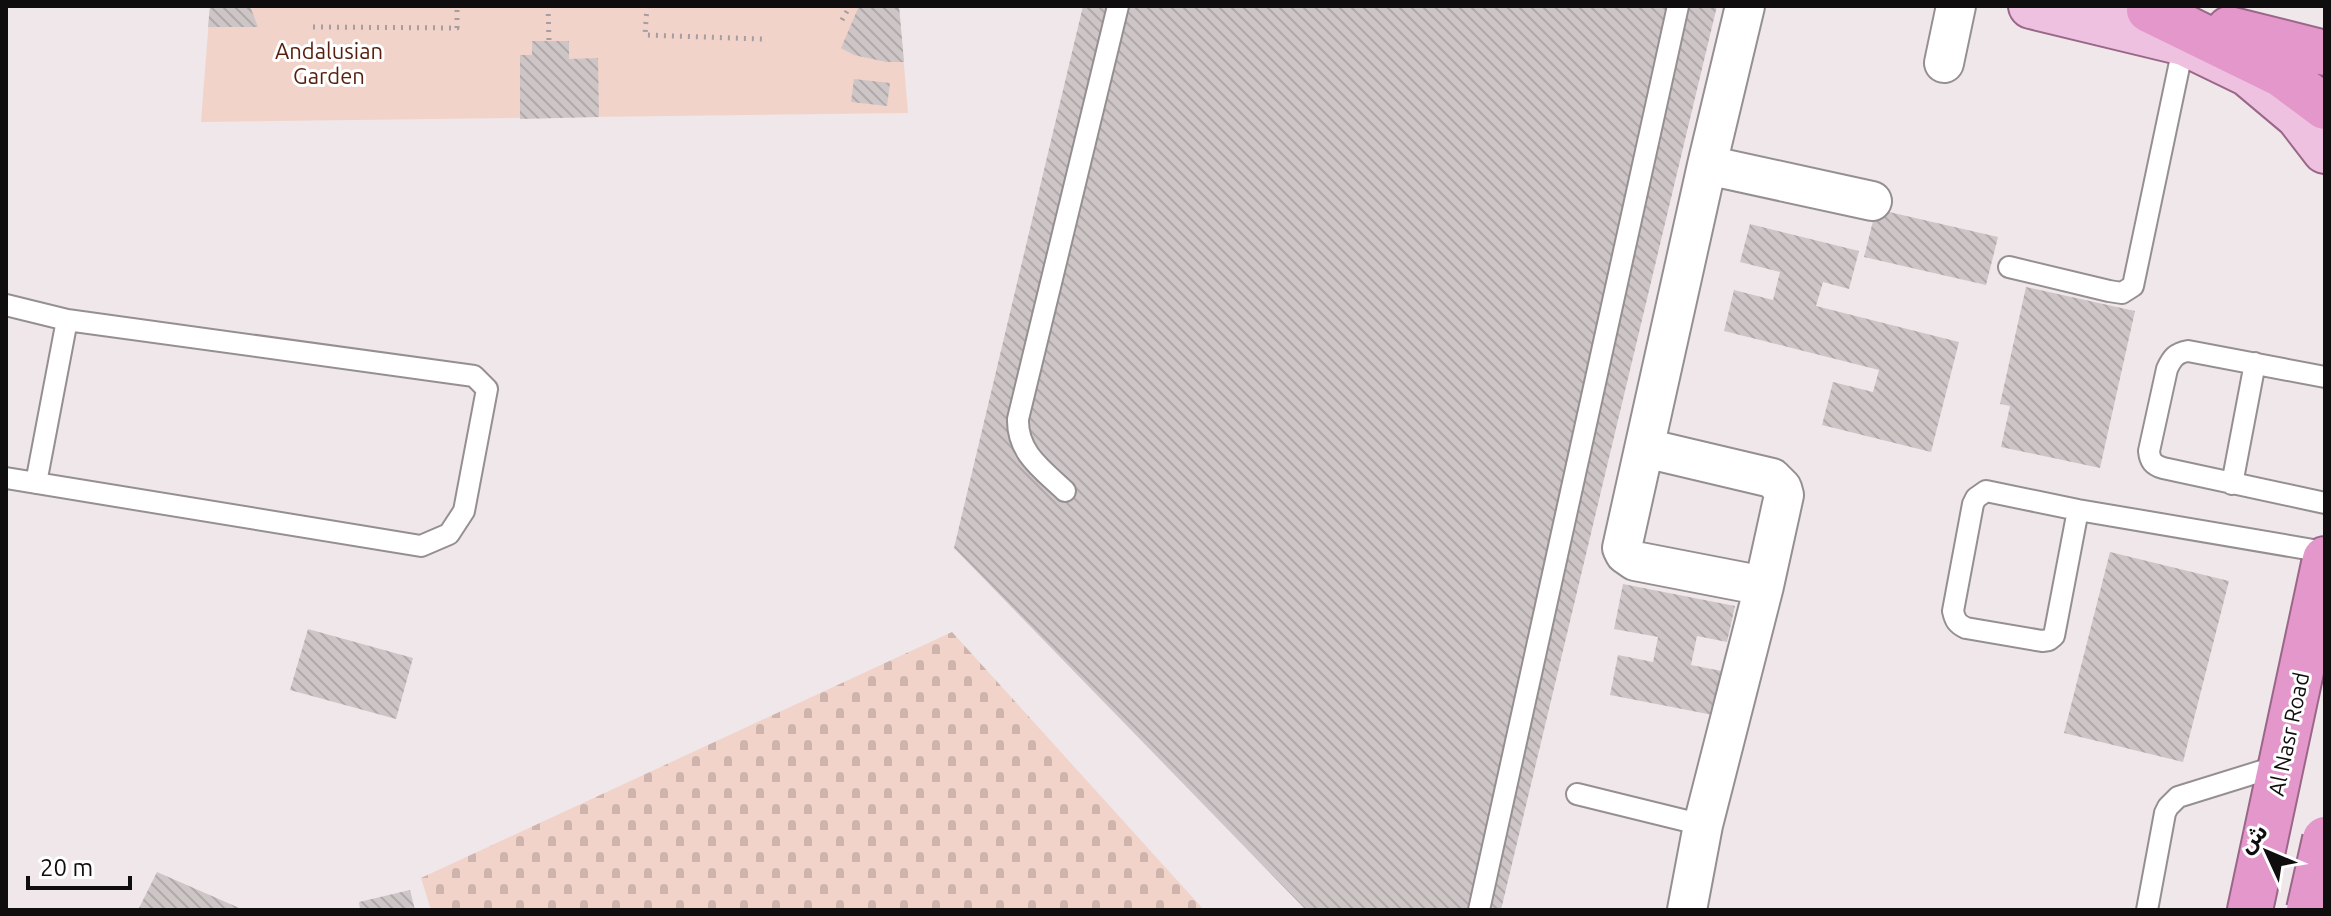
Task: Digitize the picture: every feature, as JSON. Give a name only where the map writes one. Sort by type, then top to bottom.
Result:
[{"type":"highway","points":[[2141,8],[2317,47]]},
{"type":"highway","points":[[2141,8],[2282,75],[2325,107]]},
{"type":"highway","name":"Al Nasr Road","points":[[2250,910],[2325,559]]},
{"type":"highway","points":[[2266,835],[2285,871],[2298,883],[2313,890],[2325,891]]},
{"type":"highway","points":[[2309,910],[2325,839]]},
{"type":"main road","points":[[2031,6],[2076,12],[2184,43],[2248,74],[2298,116],[2325,151]]},
{"type":"street","points":[[1745,6],[1622,548],[1635,561],[1764,586]]},
{"type":"street","points":[[1944,63],[1956,6]]},
{"type":"street","points":[[1707,165],[1872,201]]},
{"type":"street","points":[[1645,448],[1772,478],[1778,482],[1784,495],[1703,825],[1687,910]]},
{"type":"lane","points":[[1065,491],[1029,457],[1018,434],[1018,419],[1118,6]]},
{"type":"lane","points":[[1479,910],[1678,6]]},
{"type":"lane","points":[[2009,267],[2122,293],[2133,286],[2184,43]]},
{"type":"lane","points":[[6,305],[67,320],[474,376],[487,389],[464,511],[449,534],[421,546],[6,478]]},
{"type":"lane","points":[[36,483],[67,320]]},
{"type":"lane","points":[[2325,377],[2188,351],[2178,353],[2167,369],[2149,451],[2155,466],[2325,503]]},
{"type":"lane","points":[[2232,484],[2255,363]]},
{"type":"lane","points":[[2078,510],[2054,636],[2042,641],[1959,625],[1953,611],[1973,504],[1986,491],[2078,510],[2325,552]]},
{"type":"lane","points":[[2147,910],[2165,813],[2172,801],[2281,765]]},
{"type":"lane","points":[[1577,794],[1703,825]]},
{"type":"path","points":[[313,27],[457,28],[457,6]]},
{"type":"path","points":[[548,6],[549,41]]},
{"type":"path","points":[[647,6],[645,35],[762,39]]},
{"type":"path","points":[[842,20],[850,6]]},
{"type":"green space","name":"Andalusian Garden","points":[[210,6],[899,6],[908,113],[201,122]]},
{"type":"green space","points":[[952,632],[1204,910],[431,910],[421,878]]},
{"type":"building","points":[[210,6],[250,6],[258,27],[208,27]]},
{"type":"building","points":[[859,6],[899,6],[904,62],[886,62],[854,55],[841,48]]},
{"type":"building","points":[[1083,6],[1717,6],[1501,910],[1306,910],[954,548]]},
{"type":"building","points":[[532,41],[569,41],[569,59],[598,58],[599,117],[520,119],[520,55],[532,55]]},
{"type":"building","points":[[854,79],[890,83],[887,106],[851,102]]},
{"type":"building","points":[[1876,209],[1998,237],[1986,285],[1864,257]]},
{"type":"building","points":[[1750,224],[1859,251],[1849,289],[1823,282],[1816,306],[1959,342],[1931,452],[1822,425],[1833,382],[1873,392],[1879,370],[1724,331],[1734,290],[1773,300],[1780,272],[1740,262]]},
{"type":"building","points":[[2026,287],[2135,311],[2100,468],[2001,447],[2010,406],[2000,404]]},
{"type":"building","points":[[2110,552],[2229,581],[2183,762],[2064,733]]},
{"type":"building","points":[[1623,584],[1735,606],[1727,642],[1697,636],[1691,665],[1727,672],[1718,716],[1610,695],[1618,655],[1653,662],[1658,637],[1614,629]]},
{"type":"building","points":[[308,629],[413,658],[396,719],[290,690]]},
{"type":"building","points":[[157,872],[244,910],[138,910]]},
{"type":"building","points":[[410,890],[415,910],[360,910],[359,902]]}]
